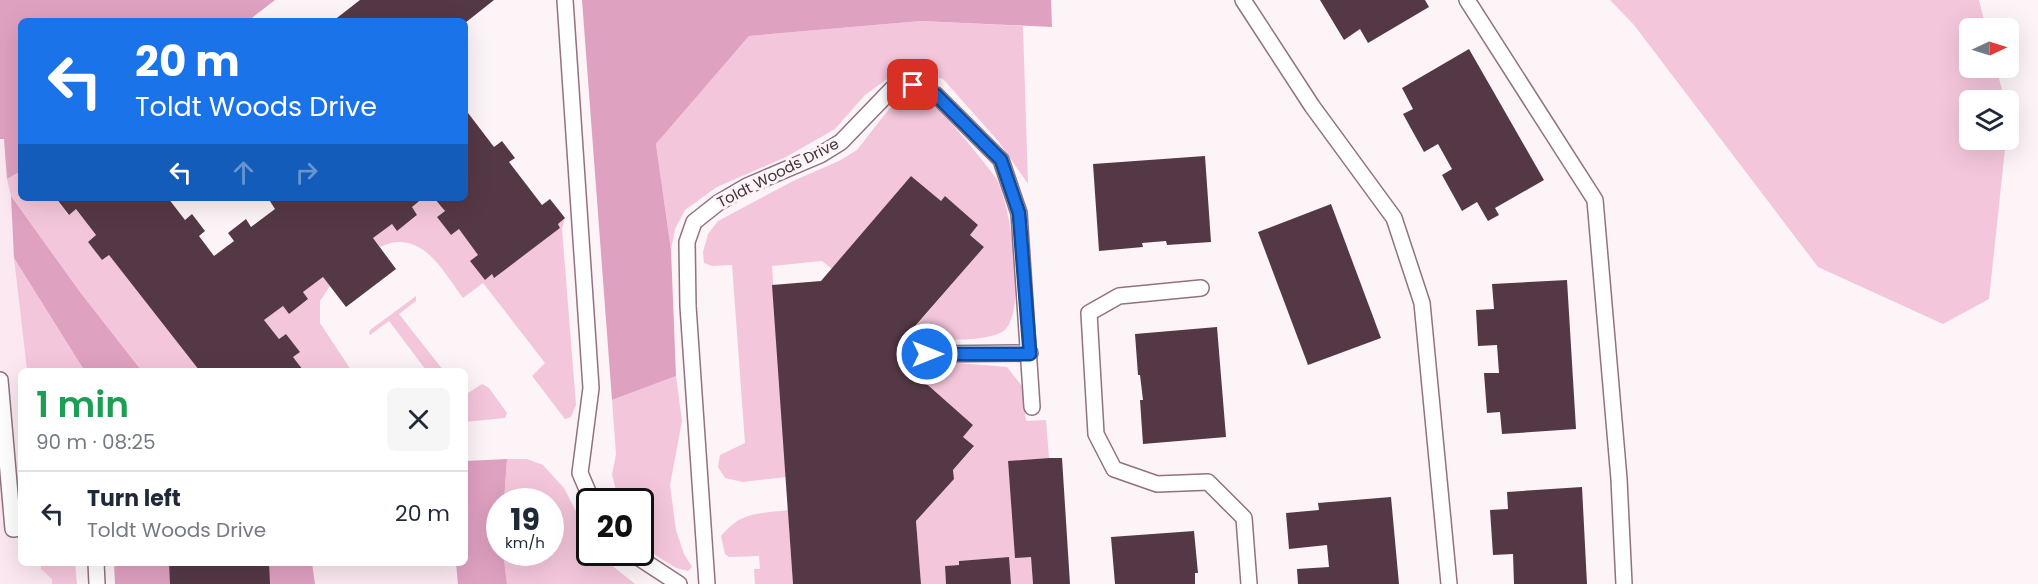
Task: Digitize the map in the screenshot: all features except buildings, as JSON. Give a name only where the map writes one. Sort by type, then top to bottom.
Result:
[{"type":"lane","points":[[565,0],[591,388],[580,472],[587,488]]},
{"type":"lane","points":[[1244,0],[1312,106],[1394,218],[1422,303],[1449,584]]},
{"type":"lane","points":[[1467,0],[1595,200],[1619,479],[1624,584]]},
{"type":"lane","name":"Toldt Woods Drive","points":[[707,584],[688,306],[687,242],[694,222],[718,203],[747,186],[820,155],[841,142],[894,87],[913,85],[936,95],[1001,160],[1019,213],[1032,407]]},
{"type":"lane","points":[[1201,288],[1119,296],[1089,313],[1096,434],[1114,469],[1157,484],[1208,482],[1244,518],[1249,584]]},
{"type":"lane","points":[[927,354],[1030,354]]},
{"type":"lane","points":[[0,380],[13,529],[18,528]]},
{"type":"lane","points":[[96,566],[97,584]]},
{"type":"lane","points":[[652,566],[680,584]]},
{"type":"shaded area","points":[[0,0],[275,0],[252,18],[18,18],[18,173],[7,179],[4,139],[0,139]]},
{"type":"shaded area","points":[[582,0],[1051,0],[1052,27],[921,21],[749,36],[656,144],[671,250],[676,376],[612,400]]},
{"type":"shaded area","points":[[1610,0],[1979,0],[1984,18],[1959,18],[1959,78],[1999,78],[2002,90],[1959,90],[1959,150],[2005,150],[1989,299],[1943,324],[1818,267],[1634,25]]},
{"type":"shaded area","points":[[921,21],[1023,26],[1028,184],[999,142],[943,79],[920,72],[891,76],[865,95],[835,129],[786,157],[717,187],[685,210],[675,229],[671,250],[656,144],[749,36]]},
{"type":"shaded area","points":[[906,100],[927,102],[935,107],[996,178],[1007,210],[1014,258],[1016,283],[1010,322],[1002,332],[965,339],[925,340],[914,328],[984,247],[970,235],[978,225],[945,196],[941,201],[911,176],[832,269],[822,261],[772,266],[786,477],[743,482],[725,478],[718,467],[720,455],[745,443],[732,265],[712,266],[704,263],[703,252],[708,234],[718,221],[857,150],[889,109]]},
{"type":"shaded area","points":[[0,114],[8,114],[30,368],[18,368],[18,566],[74,566],[75,584],[0,584]]},
{"type":"shaded area","points":[[18,173],[18,201],[58,201],[68,215],[76,209],[96,235],[88,242],[102,260],[109,255],[197,368],[139,368],[80,292],[11,196],[7,179]]},
{"type":"shaded area","points":[[11,196],[80,292],[139,368],[83,368],[14,258]]},
{"type":"shaded area","points":[[419,201],[437,201],[445,211],[437,217],[451,235],[459,229],[478,255],[485,279],[492,274],[494,277],[560,228],[558,224],[565,218],[562,229],[576,405],[571,417],[565,419],[532,376],[545,363],[483,283],[463,298],[436,261],[419,247],[398,242],[380,247],[373,238],[392,224],[398,230],[417,216],[412,207]]},
{"type":"shaded area","points":[[14,258],[83,368],[27,368]]},
{"type":"shaded area","points":[[323,277],[330,286],[320,301],[320,323],[350,368],[301,368],[293,357],[300,352],[286,334],[279,339],[264,320],[283,306],[289,314],[308,299],[303,292]]},
{"type":"shaded area","points":[[416,296],[416,301],[399,314],[441,368],[424,368],[389,321],[370,335],[370,330]]},
{"type":"shaded area","points":[[947,362],[1007,367],[1022,386],[1026,421],[1046,420],[1049,458],[1008,462],[1015,557],[1031,557],[1033,584],[1011,584],[1008,557],[959,561],[959,565],[945,566],[946,584],[921,584],[916,521],[954,479],[953,470],[974,447],[963,437],[973,425],[923,381]]},
{"type":"shaded area","points":[[676,376],[682,421],[670,485],[676,530],[684,554],[692,567],[688,571],[676,568],[654,554],[654,488],[616,488],[612,475],[616,454],[612,400]]},
{"type":"shaded area","points":[[482,384],[489,388],[507,413],[505,418],[468,422],[468,393]]},
{"type":"shaded area","points":[[507,459],[527,459],[543,465],[564,488],[505,488]]},
{"type":"shaded area","points":[[507,459],[505,488],[486,488],[486,566],[505,566],[507,584],[458,584],[456,566],[468,566],[468,461]]},
{"type":"shaded area","points":[[564,488],[576,512],[576,566],[613,566],[635,584],[507,584],[505,566],[564,566]]},
{"type":"shaded area","points":[[788,510],[793,584],[755,584],[754,569],[760,569],[759,556],[729,557],[725,554],[721,536],[743,518],[759,513]]},
{"type":"shaded area","points":[[41,566],[75,566],[77,584],[52,584],[52,579],[41,569]]},
{"type":"shaded area","points":[[114,566],[312,566],[315,584],[115,584]]},
{"type":"shaded area","points":[[145,566],[466,566],[469,584],[147,584]]},
{"type":"route","points":[[913,85],[936,95],[1001,160],[1019,213],[1030,354],[927,354]]}]
